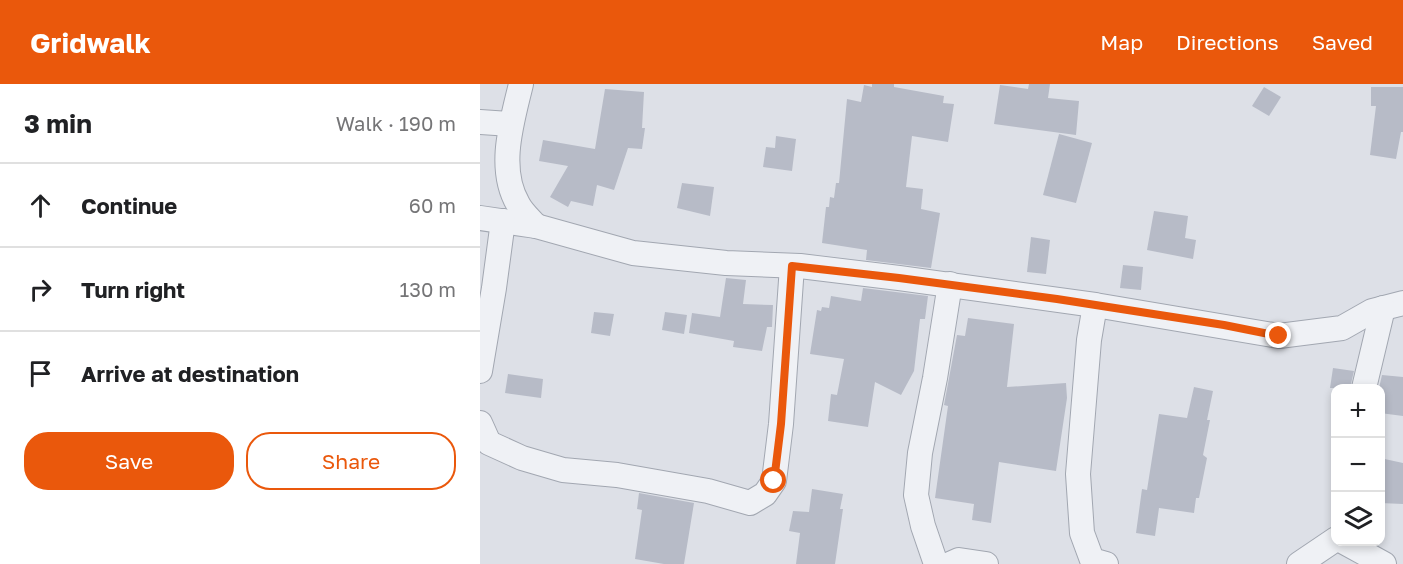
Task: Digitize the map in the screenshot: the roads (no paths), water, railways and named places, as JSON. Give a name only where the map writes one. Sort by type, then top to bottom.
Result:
[{"type":"street","points":[[521,84],[511,124],[507,158],[508,181],[518,204],[536,226]]},
{"type":"street","points":[[480,122],[511,124]]},
{"type":"street","points":[[480,371],[494,288],[491,220],[536,226],[633,253],[726,263],[792,266],[950,284],[1095,305],[1279,336],[1342,328],[1372,311],[1393,306]]},
{"type":"street","points":[[480,423],[489,443],[542,464],[563,470],[617,475],[708,491],[750,503],[765,494],[774,481],[781,424],[792,266]]},
{"type":"street","points":[[936,564],[923,526],[916,495],[920,453],[950,284]]},
{"type":"street","points":[[1093,563],[1082,533],[1078,474],[1089,340],[1095,305]]},
{"type":"street","points":[[1365,384],[1393,306]]},
{"type":"street","points":[[1299,564],[1331,542]]},
{"type":"street","points":[[1351,546],[1384,564]]},
{"type":"street","points":[[950,564],[959,560],[986,564]]}]
